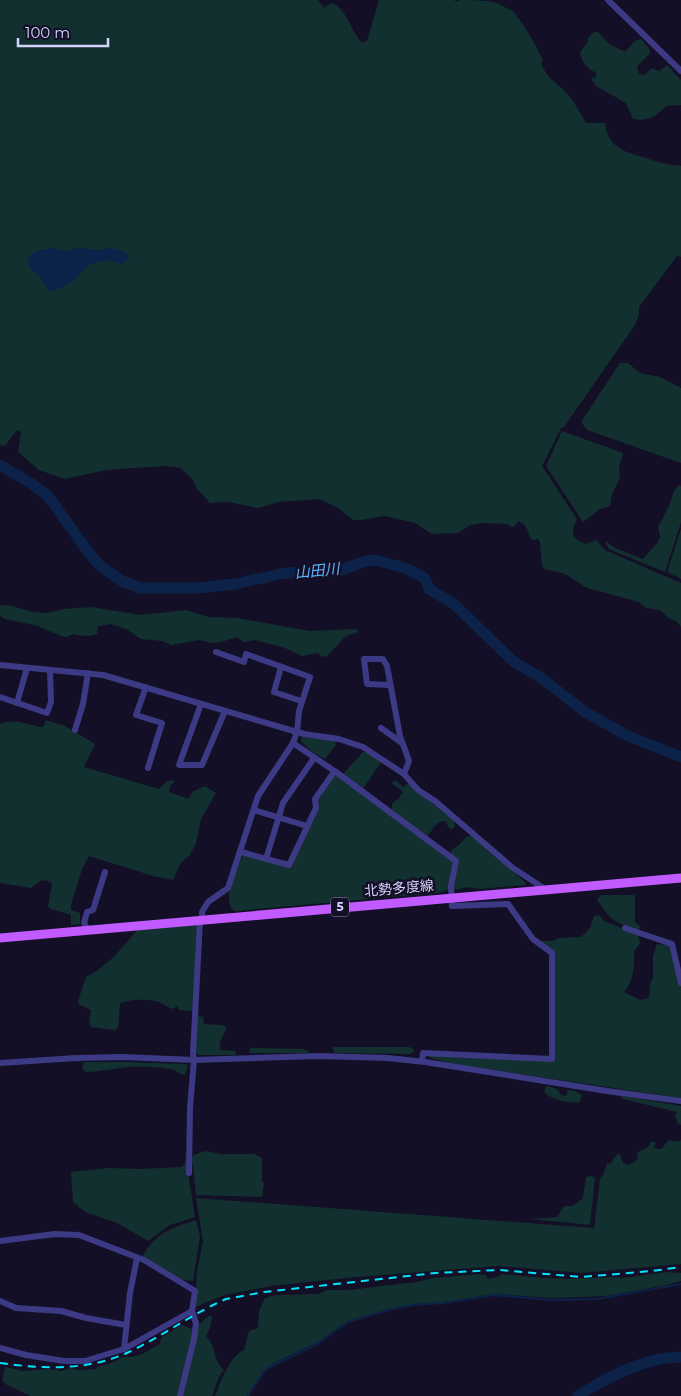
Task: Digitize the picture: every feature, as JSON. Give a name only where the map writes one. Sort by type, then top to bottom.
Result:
[{"type":"main road","name":"北勢多度線","points":[[0,938],[681,878]]},
{"type":"street","points":[[608,0],[681,71]]},
{"type":"street","points":[[189,1173],[190,1108],[202,912],[208,902],[228,888],[261,790],[294,743],[301,702],[310,677],[246,654],[244,662],[216,652]]},
{"type":"street","points":[[390,684],[367,684],[364,659],[383,658],[387,666],[402,744],[409,761],[404,774]]},
{"type":"street","points":[[0,665],[103,675],[297,732],[339,739],[363,746],[404,774],[422,792],[513,868],[545,889]]},
{"type":"street","points":[[281,667],[274,692],[301,702]]},
{"type":"street","points":[[17,703],[27,668]]},
{"type":"street","points":[[0,697],[47,713],[51,702],[50,670]]},
{"type":"street","points":[[75,730],[83,704],[88,673]]},
{"type":"street","points":[[146,688],[136,716],[162,723],[148,768]]},
{"type":"street","points":[[202,704],[179,765],[202,765],[225,711]]},
{"type":"street","points":[[381,728],[402,744]]},
{"type":"street","points":[[294,743],[456,861],[451,889],[452,906],[508,904],[533,939],[552,953],[552,1059],[423,1052],[422,1061]]},
{"type":"street","points":[[266,859],[283,803],[314,758]]},
{"type":"street","points":[[241,852],[289,865],[316,808],[315,798],[334,772]]},
{"type":"street","points":[[254,810],[307,826]]},
{"type":"street","points":[[88,930],[84,923],[87,912],[93,910],[105,872]]},
{"type":"street","points":[[625,928],[672,944],[681,983]]},
{"type":"street","points":[[0,1063],[38,1059],[86,1058],[194,1060],[317,1056],[388,1058],[422,1061],[598,1090],[681,1100]]},
{"type":"street","points":[[0,1241],[55,1234],[80,1235],[137,1258],[195,1291],[192,1311],[196,1323],[194,1339],[180,1396]]},
{"type":"street","points":[[124,1349],[137,1258]]},
{"type":"street","points":[[0,1301],[16,1308],[61,1311],[86,1318],[126,1325]]},
{"type":"street","points":[[0,1348],[26,1355],[75,1362],[100,1358],[124,1349],[192,1311]]},
{"type":"green space","points":[[0,0],[318,0],[324,8],[328,4],[335,4],[339,7],[362,42],[367,41],[379,0],[454,0],[457,2],[460,0],[479,0],[497,3],[512,10],[525,27],[536,47],[543,60],[541,63],[547,74],[565,91],[586,123],[605,123],[610,138],[614,143],[631,154],[681,166],[681,257],[677,256],[639,307],[639,315],[635,325],[564,427],[561,428],[542,466],[577,519],[573,528],[573,534],[577,540],[586,544],[596,540],[605,550],[681,583],[681,627],[676,621],[668,618],[660,610],[646,608],[639,602],[587,588],[565,574],[545,569],[542,566],[540,542],[538,539],[531,539],[525,525],[518,521],[514,527],[507,524],[485,523],[470,525],[458,533],[432,534],[415,523],[385,516],[353,520],[338,508],[319,499],[279,502],[258,508],[228,502],[210,503],[198,490],[193,480],[181,468],[164,466],[106,470],[65,479],[39,470],[18,452],[21,432],[17,430],[5,446],[0,445]]},
{"type":"green space","points":[[594,32],[598,32],[609,44],[625,52],[635,41],[641,39],[650,50],[649,54],[637,67],[639,74],[644,75],[652,68],[659,71],[667,65],[681,80],[681,105],[666,106],[659,113],[647,119],[633,119],[626,103],[596,86],[591,78],[596,77],[596,73],[583,62],[580,52]]},
{"type":"green space","points":[[620,363],[628,363],[640,373],[660,377],[681,388],[681,463],[587,430],[581,422]]},
{"type":"green space","points":[[562,431],[623,453],[619,467],[620,478],[612,494],[610,506],[600,509],[583,522],[546,466]]},
{"type":"green space","points":[[679,485],[681,486],[681,522],[665,572],[609,549],[606,541],[615,548],[643,559],[660,537],[658,527],[669,506],[674,491]]},
{"type":"green space","points":[[681,529],[681,579],[667,572]]},
{"type":"green space","points":[[0,605],[47,613],[64,609],[91,607],[141,615],[186,610],[209,617],[237,618],[310,631],[356,629],[359,632],[346,636],[327,656],[322,657],[318,653],[302,656],[285,648],[255,640],[243,642],[238,637],[221,642],[211,643],[200,640],[171,645],[163,641],[141,639],[126,629],[111,624],[98,626],[97,634],[94,635],[72,634],[65,637],[38,626],[5,619],[0,616]]},
{"type":"green space","points":[[46,720],[65,726],[95,744],[84,767],[159,789],[166,782],[172,780],[175,781],[170,786],[169,792],[186,798],[189,798],[192,792],[205,786],[216,793],[201,819],[196,843],[190,855],[180,864],[173,880],[153,876],[89,856],[82,869],[71,905],[71,910],[80,913],[80,924],[71,925],[71,915],[51,909],[48,906],[51,882],[42,880],[31,888],[0,883],[0,724],[15,722],[43,727]]},
{"type":"green space","points":[[302,737],[335,741],[336,745],[325,759],[311,751],[300,740]]},
{"type":"green space","points":[[363,752],[381,762],[363,789],[342,775]]},
{"type":"green space","points":[[335,774],[453,862],[449,890],[438,893],[235,911],[232,909],[229,897],[230,890],[242,857],[244,855],[290,867],[317,798]]},
{"type":"green space","points":[[397,781],[403,787],[409,783],[454,821],[455,826],[452,830],[448,827],[446,821],[442,821],[427,836],[392,811],[392,803],[401,797],[400,795],[403,793],[392,783]]},
{"type":"green space","points":[[470,836],[526,883],[525,885],[479,889],[467,887],[456,890],[453,888],[458,865],[451,854],[451,850],[458,846],[466,837]]},
{"type":"green space","points":[[602,895],[634,895],[635,922],[641,927],[638,930],[620,924],[608,915],[597,901]]},
{"type":"green space","points":[[599,915],[604,921],[638,934],[640,943],[634,952],[633,973],[630,983],[624,992],[640,1000],[649,998],[650,984],[653,977],[653,956],[657,944],[669,945],[681,987],[681,1098],[459,1065],[430,1058],[429,1054],[553,1060],[553,953],[538,941],[581,937],[590,928],[594,916]]},
{"type":"green space","points":[[197,924],[193,1008],[191,1011],[179,1010],[178,1006],[172,1009],[152,1000],[128,1001],[120,1004],[118,1028],[115,1030],[91,1027],[89,1022],[91,1010],[78,1004],[86,977],[108,962],[137,930]]},
{"type":"green space","points":[[199,1016],[203,1017],[204,1024],[227,1027],[220,1042],[220,1050],[235,1051],[236,1055],[198,1055],[195,1051],[197,1018]]},
{"type":"green space","points":[[250,1047],[303,1049],[309,1051],[307,1053],[250,1053]]},
{"type":"green space","points":[[409,1047],[414,1051],[411,1054],[335,1053],[332,1048]]},
{"type":"green space","points":[[84,1062],[186,1064],[188,1066],[185,1075],[174,1070],[159,1067],[127,1067],[87,1072],[82,1067]]},
{"type":"green space","points":[[548,1086],[557,1089],[561,1095],[566,1096],[568,1090],[575,1091],[582,1095],[580,1102],[566,1102],[547,1095],[544,1092]]},
{"type":"green space","points":[[620,1097],[681,1106],[681,1125],[677,1123],[675,1116],[677,1112]]},
{"type":"green space","points":[[669,1140],[678,1142],[681,1140],[681,1264],[582,1273],[498,1266],[356,1277],[271,1286],[225,1295],[195,1307],[197,1272],[203,1241],[196,1198],[594,1228],[600,1178],[607,1164],[611,1163],[617,1154],[620,1154],[623,1163],[627,1165],[635,1162],[638,1157],[637,1153],[648,1147],[651,1141],[656,1143],[654,1147],[661,1149]]},
{"type":"green space","points":[[186,1151],[188,1152],[188,1171],[195,1217],[170,1225],[148,1241],[117,1223],[85,1212],[73,1202],[71,1172],[109,1168],[182,1167],[185,1163]]},
{"type":"green space","points":[[205,1151],[221,1154],[254,1154],[262,1158],[262,1181],[264,1183],[262,1197],[196,1195],[192,1159],[193,1155]]},
{"type":"green space","points":[[592,1176],[595,1179],[590,1225],[530,1219],[557,1217],[564,1206],[573,1206],[583,1198],[586,1177]]},
{"type":"green space","points":[[196,1220],[200,1237],[193,1281],[180,1280],[142,1257],[153,1242],[164,1232]]},
{"type":"green space","points":[[667,1272],[681,1273],[681,1281],[606,1296],[553,1298],[494,1294],[393,1308],[348,1321],[318,1342],[274,1363],[263,1372],[247,1396],[215,1396],[230,1363],[244,1350],[249,1331],[258,1328],[259,1311],[265,1298],[275,1295],[318,1294],[327,1290],[349,1290],[434,1278],[479,1274],[486,1275],[488,1279],[502,1274],[570,1279],[623,1278]]},
{"type":"green space","points":[[210,1315],[212,1317],[210,1328],[206,1336],[212,1345],[220,1366],[224,1370],[219,1377],[212,1396],[181,1396],[199,1324]]},
{"type":"green space","points":[[181,1325],[192,1329],[194,1332],[179,1396],[31,1396],[7,1385],[2,1380],[5,1367],[23,1371],[51,1369],[62,1371],[70,1368],[78,1370],[95,1369],[123,1357],[142,1354],[160,1344],[161,1338]]},
{"type":"water","points":[[54,248],[66,251],[78,248],[99,250],[111,248],[125,252],[129,259],[122,264],[107,260],[90,264],[74,281],[53,291],[47,288],[40,277],[31,269],[28,261],[29,257],[36,252]]},
{"type":"waterway","name":"山田川","points":[[0,465],[48,496],[99,565],[122,581],[140,588],[199,588],[235,584],[280,574],[308,571],[339,571],[363,562],[375,560],[405,568],[425,578],[429,589],[454,604],[514,662],[540,677],[585,712],[628,736],[681,757]]},
{"type":"waterway","points":[[248,1396],[263,1373],[270,1367],[319,1343],[348,1322],[392,1309],[494,1295],[552,1300],[597,1299],[681,1284]]},
{"type":"waterway","points":[[578,1396],[614,1375],[640,1364],[654,1360],[681,1357]]},
{"type":"railway","points":[[0,1363],[49,1367],[98,1363],[129,1352],[226,1299],[264,1292],[435,1273],[499,1270],[581,1277],[681,1267]]}]
